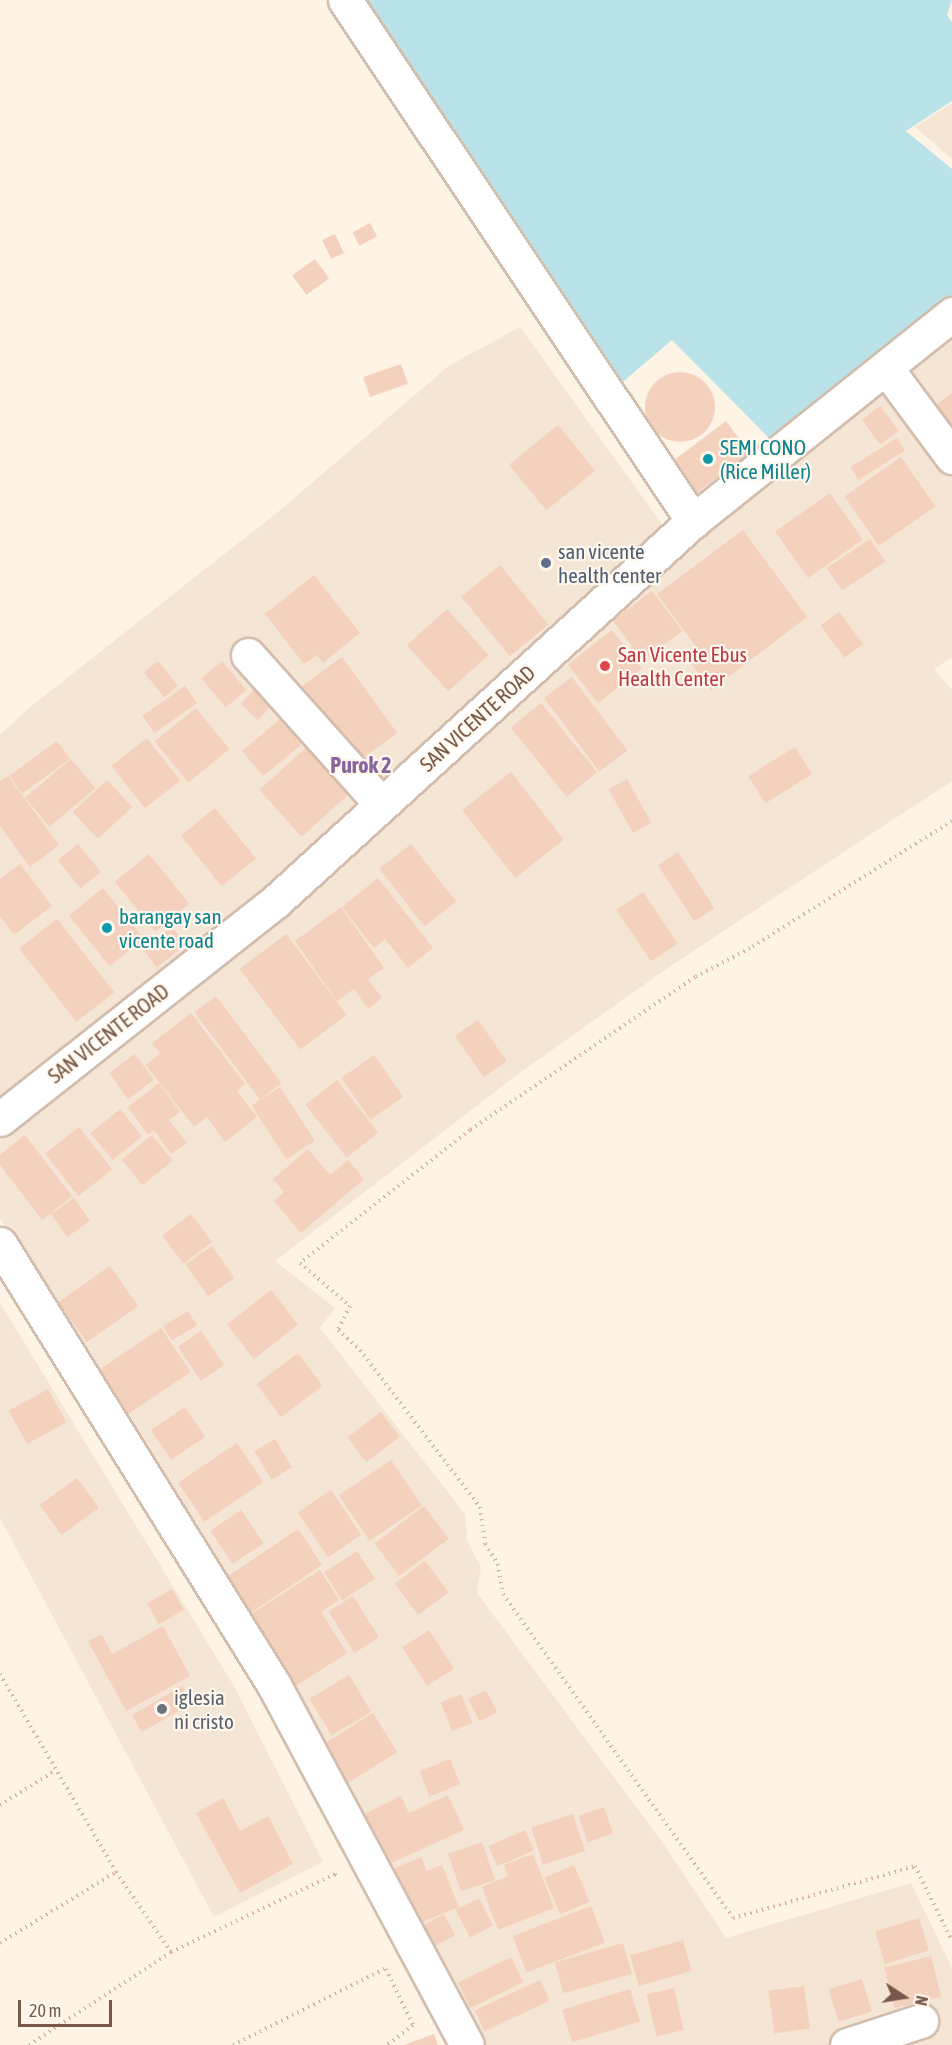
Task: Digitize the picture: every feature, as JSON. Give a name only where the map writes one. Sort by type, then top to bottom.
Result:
[{"type":"street","points":[[345,0],[693,521]]},
{"type":"street","name":"SAN VICENTE ROAD","points":[[0,1119],[276,901],[693,521],[952,314]]},
{"type":"street","points":[[886,368],[952,457]]},
{"type":"street","points":[[248,655],[381,804]]},
{"type":"street","points":[[0,1244],[274,1685],[467,2045]]},
{"type":"street","points":[[847,2045],[921,2020]]},
{"type":"path","points":[[952,821],[750,948],[695,977],[489,1116],[300,1263],[350,1306],[339,1330],[360,1350],[480,1507],[485,1544],[498,1564],[503,1594],[733,1918],[915,1866],[952,1941]]},
{"type":"path","points":[[0,1674],[116,1872],[171,1952]]},
{"type":"path","points":[[0,1805],[56,1770]]},
{"type":"path","points":[[0,1943],[116,1872]]},
{"type":"path","points":[[29,2045],[171,1952],[335,1874],[341,1885]]},
{"type":"path","points":[[380,1958],[412,2025],[387,2045]]},
{"type":"path","points":[[232,2045],[386,1968]]},
{"type":"shaded area","points":[[952,103],[952,159],[915,127]]},
{"type":"shaded area","points":[[520,327],[667,531],[262,890],[0,1099],[0,735],[29,708],[279,511],[450,365]]},
{"type":"shaded area","points":[[952,329],[952,658],[934,669],[952,690],[952,781],[672,965],[518,1074],[275,1261],[335,1308],[320,1328],[465,1514],[467,1541],[481,1567],[477,1593],[660,1839],[726,1938],[911,1883],[952,1968],[952,2045],[464,2045],[241,1624],[0,1218],[0,1135],[649,578]]},
{"type":"shaded area","points":[[0,1303],[234,1686],[323,1862],[214,1917],[0,1518]]},
{"type":"water","points":[[352,0],[952,0],[947,15],[952,22],[952,101],[906,131],[952,169],[952,302],[773,442],[672,340],[612,391]]},
{"type":"building","points":[[370,223],[377,236],[359,246],[352,232]]},
{"type":"building","points":[[335,234],[344,253],[331,259],[322,240]]},
{"type":"building","points":[[315,259],[329,278],[306,295],[292,275]]},
{"type":"building","points":[[401,364],[408,384],[370,397],[363,377]]},
{"type":"building","points":[[680,372],[693,375],[705,382],[712,394],[715,407],[712,420],[705,432],[693,439],[680,442],[667,439],[655,432],[648,420],[645,407],[648,394],[655,382],[667,375]]},
{"type":"building","points":[[952,393],[952,435],[932,408]]},
{"type":"building","points":[[880,406],[899,431],[880,445],[862,420]]},
{"type":"building","name":"SEMI CONO (Rice Miller)","points":[[726,421],[750,453],[691,497],[667,466]]},
{"type":"building","points":[[558,425],[595,471],[546,510],[509,465]]},
{"type":"building","points":[[897,438],[905,451],[858,480],[850,467]]},
{"type":"building","points":[[901,457],[935,506],[879,546],[844,497]]},
{"type":"building","points":[[830,493],[863,540],[808,578],[775,531]]},
{"type":"building","points":[[743,530],[807,617],[711,690],[692,665],[704,657],[657,594]]},
{"type":"building","points":[[870,539],[885,561],[842,590],[827,568]]},
{"type":"building","points":[[500,565],[548,625],[510,656],[461,596]]},
{"type":"building","points":[[314,575],[360,633],[323,663],[317,655],[304,664],[265,614]]},
{"type":"building","points":[[652,591],[682,631],[643,660],[613,620]]},
{"type":"building","points":[[447,609],[488,655],[448,691],[407,645]]},
{"type":"building","points":[[839,612],[863,644],[845,658],[821,626]]},
{"type":"building","name":"San Vicente Ebus Health Center","points":[[612,630],[642,669],[598,703],[568,664]]},
{"type":"building","points":[[342,657],[397,733],[357,762],[302,686]]},
{"type":"building","points":[[158,661],[178,686],[164,697],[144,672]]},
{"type":"building","points":[[222,661],[246,690],[226,707],[201,678]]},
{"type":"building","points":[[572,677],[627,750],[599,772],[544,698]]},
{"type":"building","points":[[259,685],[276,702],[258,720],[241,703]]},
{"type":"building","points":[[185,686],[197,703],[154,733],[142,716]]},
{"type":"building","points":[[541,703],[597,772],[567,797],[511,728]]},
{"type":"building","points":[[196,708],[229,749],[188,783],[155,741]]},
{"type":"building","points":[[285,715],[306,740],[263,776],[242,751]]},
{"type":"building","points":[[147,738],[180,781],[145,808],[112,766]]},
{"type":"building","points":[[57,741],[70,759],[22,793],[9,776]]},
{"type":"building","points":[[307,747],[349,794],[302,837],[259,790]]},
{"type":"building","points":[[795,747],[812,774],[765,803],[748,776]]},
{"type":"building","points":[[71,759],[95,788],[49,827],[25,798]]},
{"type":"building","points":[[511,772],[564,840],[515,878],[462,810]]},
{"type":"building","points":[[8,776],[59,845],[30,867],[0,826],[0,781]]},
{"type":"building","points":[[627,779],[651,823],[633,833],[609,789]]},
{"type":"building","points":[[107,780],[132,807],[98,839],[73,812]]},
{"type":"building","points":[[215,808],[256,859],[222,886],[181,836]]},
{"type":"building","points":[[78,844],[101,872],[80,888],[58,860]]},
{"type":"building","points":[[411,844],[456,902],[424,926],[379,869]]},
{"type":"building","points":[[678,852],[714,908],[694,921],[658,865]]},
{"type":"building","points":[[149,854],[189,904],[155,931],[115,882]]},
{"type":"building","points":[[20,864],[52,906],[14,935],[0,916],[0,879]]},
{"type":"building","points":[[378,878],[433,948],[408,968],[385,939],[374,948],[342,907]]},
{"type":"building","name":"barangay san vicente road","points":[[103,888],[144,939],[110,966],[69,916]]},
{"type":"building","points":[[643,892],[678,943],[651,961],[616,910]]},
{"type":"building","points":[[341,907],[384,968],[368,979],[382,998],[368,1009],[354,989],[337,1001],[295,941]]},
{"type":"building","points":[[57,919],[114,992],[76,1022],[19,949]]},
{"type":"building","points":[[172,927],[186,944],[157,967],[143,950]]},
{"type":"building","points":[[286,934],[347,1015],[300,1050],[240,969]]},
{"type":"building","points":[[216,996],[282,1083],[260,1099],[194,1012]]},
{"type":"building","points":[[191,1013],[245,1084],[237,1091],[257,1117],[225,1142],[207,1117],[194,1127],[146,1065],[160,1053],[152,1043]]},
{"type":"building","points":[[478,1020],[507,1061],[484,1077],[455,1036]]},
{"type":"building","points":[[135,1054],[154,1080],[128,1099],[109,1073]]},
{"type":"building","points":[[374,1055],[403,1097],[370,1120],[341,1078]]},
{"type":"building","points":[[337,1080],[378,1133],[347,1157],[305,1105]]},
{"type":"building","points":[[159,1083],[180,1112],[169,1120],[187,1143],[171,1154],[154,1130],[148,1135],[128,1107]]},
{"type":"building","points":[[280,1087],[315,1141],[286,1159],[251,1106]]},
{"type":"building","points":[[120,1109],[142,1136],[112,1160],[90,1133]]},
{"type":"building","points":[[79,1127],[112,1170],[78,1196],[45,1153]]},
{"type":"building","points":[[25,1135],[72,1196],[42,1220],[0,1165],[0,1155]]},
{"type":"building","points":[[152,1135],[173,1161],[142,1185],[122,1160]]},
{"type":"building","points":[[308,1149],[330,1175],[348,1160],[364,1179],[301,1233],[274,1201],[284,1192],[273,1179]]},
{"type":"building","points":[[74,1198],[90,1221],[67,1237],[51,1214]]},
{"type":"building","points":[[191,1214],[212,1242],[183,1264],[162,1236]]},
{"type":"building","points":[[212,1246],[234,1278],[208,1296],[186,1264]]},
{"type":"building","points":[[110,1266],[138,1306],[86,1342],[58,1302]]},
{"type":"building","points":[[271,1290],[298,1325],[254,1359],[227,1324]]},
{"type":"building","points":[[188,1311],[197,1326],[172,1341],[163,1326]]},
{"type":"building","points":[[161,1328],[191,1372],[127,1415],[97,1371]]},
{"type":"building","points":[[201,1331],[224,1365],[201,1381],[178,1347]]},
{"type":"building","points":[[298,1353],[323,1386],[281,1417],[256,1384]]},
{"type":"building","points":[[48,1389],[66,1422],[27,1444],[9,1411]]},
{"type":"building","points":[[185,1407],[205,1437],[171,1460],[151,1430]]},
{"type":"building","points":[[381,1412],[400,1437],[366,1462],[347,1437]]},
{"type":"building","points":[[275,1439],[292,1467],[271,1480],[254,1451]]},
{"type":"building","points":[[237,1443],[263,1482],[204,1522],[178,1483]]},
{"type":"building","points":[[391,1460],[422,1506],[370,1541],[339,1495]]},
{"type":"building","points":[[77,1478],[99,1508],[62,1535],[40,1505]]},
{"type":"building","points":[[331,1490],[361,1535],[328,1557],[298,1512]]},
{"type":"building","points":[[424,1506],[449,1539],[399,1576],[374,1543]]},
{"type":"building","points":[[241,1510],[263,1543],[233,1564],[210,1531]]},
{"type":"building","points":[[298,1529],[322,1565],[249,1614],[225,1578]]},
{"type":"building","points":[[357,1551],[375,1579],[342,1600],[324,1572]]},
{"type":"building","points":[[425,1561],[448,1592],[418,1615],[395,1584]]},
{"type":"building","points":[[320,1570],[339,1600],[321,1612],[347,1653],[290,1690],[245,1618]]},
{"type":"building","points":[[172,1589],[184,1610],[159,1624],[147,1604]]},
{"type":"building","points":[[353,1596],[379,1638],[354,1653],[328,1611]]},
{"type":"building","points":[[163,1626],[190,1676],[126,1711],[88,1641],[102,1634],[112,1654]]},
{"type":"building","points":[[429,1630],[454,1669],[427,1686],[402,1647]]},
{"type":"building","points":[[349,1675],[371,1712],[332,1736],[310,1699]]},
{"type":"building","name":"iglesia ni cristo","points":[[182,1686],[192,1703],[142,1732],[132,1715]]},
{"type":"building","points":[[486,1690],[497,1712],[480,1721],[468,1699]]},
{"type":"building","points":[[461,1694],[473,1723],[452,1731],[441,1702]]},
{"type":"building","points":[[373,1713],[397,1752],[344,1785],[320,1746]]},
{"type":"building","points":[[450,1759],[460,1784],[430,1796],[419,1771]]},
{"type":"building","points":[[448,1795],[464,1830],[378,1869],[362,1815],[401,1796],[409,1813]]},
{"type":"building","points":[[223,1798],[240,1831],[268,1816],[293,1864],[240,1893],[196,1813]]},
{"type":"building","points":[[604,1807],[613,1833],[588,1842],[578,1816]]},
{"type":"building","points":[[573,1814],[585,1851],[543,1865],[531,1828]]},
{"type":"building","points":[[525,1830],[534,1850],[497,1866],[488,1846]]},
{"type":"building","points":[[482,1842],[495,1880],[461,1892],[448,1854]]},
{"type":"building","points":[[533,1854],[554,1908],[498,1930],[482,1887],[508,1876],[504,1865]]},
{"type":"building","points":[[421,1857],[427,1871],[442,1865],[459,1907],[408,1928],[385,1872]]},
{"type":"building","points":[[574,1865],[590,1902],[560,1914],[545,1878]]},
{"type":"building","points":[[479,1898],[493,1926],[470,1937],[456,1910]]},
{"type":"building","points":[[591,1906],[605,1942],[527,1973],[513,1936]]},
{"type":"building","points":[[444,1914],[455,1935],[424,1952],[413,1930]]},
{"type":"building","points":[[919,1918],[929,1951],[885,1964],[875,1931]]},
{"type":"building","points":[[683,1940],[692,1971],[639,1986],[630,1955]]},
{"type":"building","points":[[623,1943],[632,1974],[564,1993],[555,1963]]},
{"type":"building","points":[[931,1956],[941,1997],[895,2008],[884,1968]]},
{"type":"building","points":[[511,1957],[523,1982],[470,2008],[458,1983]]},
{"type":"building","points":[[862,1979],[872,2012],[838,2022],[829,1989]]},
{"type":"building","points":[[540,1980],[550,2001],[484,2031],[475,2010]]},
{"type":"building","points":[[804,1986],[810,2029],[774,2034],[768,1991]]},
{"type":"building","points":[[674,1988],[684,2030],[656,2036],[647,1994]]},
{"type":"building","points":[[630,1989],[640,2022],[572,2042],[562,2010]]},
{"type":"building","points":[[434,2034],[438,2045],[404,2045]]},
{"type":"place","name":"SEMI CONO (Rice Miller)","points":[[708,459]]},
{"type":"place","name":"san vicente health center","points":[[546,563]]},
{"type":"place","name":"San Vicente Ebus Health Center","points":[[605,666]]},
{"type":"place","name":"barangay san vicente road","points":[[107,928]]},
{"type":"place","name":"iglesia ni cristo","points":[[162,1709]]},
{"type":"district","name":"Purok 2","points":[[361,766]]}]
